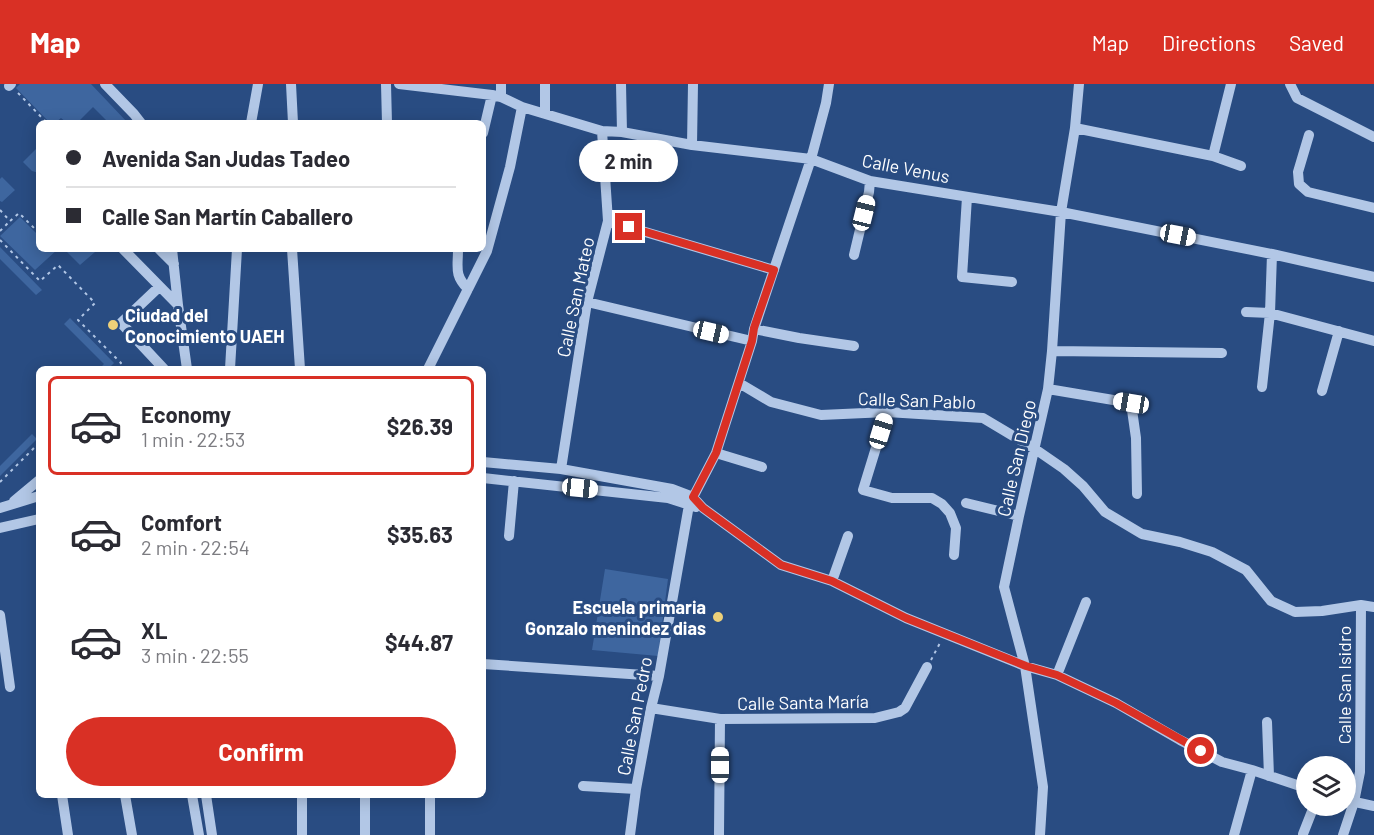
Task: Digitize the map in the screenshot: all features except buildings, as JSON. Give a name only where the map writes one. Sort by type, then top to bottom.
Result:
[{"type":"street","points":[[105,84],[139,120]]},
{"type":"street","points":[[252,120],[258,84]]},
{"type":"street","points":[[291,84],[293,120]]},
{"type":"street","points":[[386,84],[387,120]]},
{"type":"street","name":"Calle Venus","points":[[399,84],[497,96],[522,107],[602,131],[622,132],[692,145],[811,159],[870,181],[1061,212],[1374,277]]},
{"type":"street","points":[[486,125],[501,84]]},
{"type":"street","points":[[545,84],[545,114]]},
{"type":"street","points":[[621,84],[622,132]]},
{"type":"street","points":[[692,145],[693,84]]},
{"type":"street","name":"Calle San Pedro","points":[[630,835],[636,789],[651,708],[660,676],[691,501],[716,453],[752,341],[754,328],[811,159],[829,84]]},
{"type":"street","name":"Calle San Diego","points":[[1040,835],[1042,787],[1026,666],[1004,587],[1048,389],[1061,212],[1075,128],[1079,84]]},
{"type":"street","points":[[1213,156],[1231,84]]},
{"type":"street","points":[[1290,84],[1298,98],[1374,136]]},
{"type":"street","points":[[430,366],[488,250],[510,167],[522,107]]},
{"type":"street","points":[[1075,128],[1213,156],[1241,166]]},
{"type":"street","name":"Calle San Mateo","points":[[561,469],[587,302],[608,220],[602,131]]},
{"type":"street","points":[[1310,135],[1298,172],[1299,184],[1308,192],[1374,208]]},
{"type":"street","points":[[854,255],[870,181]]},
{"type":"street","points":[[967,197],[962,277],[1012,282]]},
{"type":"street","points":[[608,220],[774,270]]},
{"type":"street","points":[[126,252],[178,305]]},
{"type":"street","points":[[162,252],[174,264]]},
{"type":"street","points":[[172,252],[187,366]]},
{"type":"street","points":[[230,366],[237,252]]},
{"type":"street","points":[[292,252],[300,366]]},
{"type":"street","points":[[458,252],[460,281],[468,289]]},
{"type":"street","points":[[1262,387],[1270,313],[1272,254]]},
{"type":"street","points":[[159,286],[121,323],[161,366]]},
{"type":"street","points":[[587,302],[752,341]]},
{"type":"street","points":[[1246,312],[1270,313],[1374,341]]},
{"type":"street","points":[[754,328],[799,338],[854,346]]},
{"type":"street","points":[[1322,391],[1339,331]]},
{"type":"street","points":[[1052,351],[1222,353]]},
{"type":"street","name":"Calle San Pablo","points":[[739,383],[771,402],[821,415],[887,412],[983,418],[1064,469],[1083,486],[1105,512],[1142,534],[1212,552],[1246,570],[1272,601],[1295,612],[1322,611],[1361,605],[1374,607]]},
{"type":"street","points":[[1048,389],[1131,403],[1136,438],[1137,494]]},
{"type":"street","points":[[887,412],[863,490],[892,498],[932,498],[942,504],[950,513],[956,528],[954,555]]},
{"type":"street","points":[[716,453],[762,467]]},
{"type":"street","points":[[486,462],[561,469],[672,489],[703,508],[781,565],[832,581],[906,618],[1026,666],[1057,675],[1116,703],[1222,762],[1296,785]]},
{"type":"street","points":[[486,478],[691,501]]},
{"type":"street","points":[[509,536],[514,482]]},
{"type":"street","points":[[13,503],[36,483]]},
{"type":"street","points":[[0,508],[36,497]]},
{"type":"street","points":[[966,503],[1019,516]]},
{"type":"street","points":[[0,528],[36,520]]},
{"type":"street","points":[[832,581],[848,536]]},
{"type":"street","points":[[1057,675],[1086,602]]},
{"type":"street","name":"Calle San Isidro","points":[[1356,784],[1360,772],[1361,605]]},
{"type":"street","points":[[0,615],[10,687]]},
{"type":"street","points":[[486,664],[660,676]]},
{"type":"street","name":"Calle Santa María","points":[[651,708],[720,719],[875,718],[899,712],[905,708],[927,667]]},
{"type":"street","points":[[719,835],[720,719]]},
{"type":"street","points":[[1267,722],[1269,776]]},
{"type":"street","points":[[1234,835],[1252,770]]},
{"type":"street","points":[[583,786],[636,789]]},
{"type":"street","points":[[62,798],[68,835]]},
{"type":"street","points":[[126,798],[132,835]]},
{"type":"street","points":[[193,798],[199,835],[212,834],[206,798]]},
{"type":"street","points":[[302,798],[302,835]]},
{"type":"street","points":[[365,798],[365,835]]},
{"type":"street","points":[[430,798],[430,835]]},
{"type":"street","points":[[1356,802],[1374,806]]},
{"type":"street","points":[[1303,834],[1310,816]]},
{"type":"street","name":"Calle San Isidro","points":[[1342,835],[1346,816]]},
{"type":"path","points":[[11,86],[44,120]]},
{"type":"path","points":[[0,210],[10,221]]},
{"type":"path","points":[[0,231],[19,213],[36,230]]},
{"type":"path","points":[[0,240],[40,281],[58,265],[95,303],[78,320],[121,363],[118,366]]},
{"type":"path","points":[[0,482],[36,448]]},
{"type":"path","points":[[927,667],[945,634]]},
{"type":"shaded area","points":[[20,84],[91,84],[125,120],[106,120],[93,107],[80,120],[61,118],[47,120],[16,88]]},
{"type":"shaded area","points":[[36,149],[36,172],[23,162]]},
{"type":"shaded area","points":[[2,177],[15,190],[2,202],[0,201],[0,179]]},
{"type":"shaded area","points":[[20,217],[36,233],[36,252],[55,252],[35,270],[0,236]]},
{"type":"shaded area","points":[[0,247],[42,290],[36,295],[0,259]]},
{"type":"shaded area","points":[[67,252],[95,252],[80,265]]},
{"type":"shaded area","points":[[70,318],[114,363],[111,366],[102,366],[104,364],[64,324]]},
{"type":"shaded area","points":[[32,434],[36,438],[0,476],[0,466]]},
{"type":"shaded area","points":[[605,569],[668,579],[658,656],[592,650]]},
{"type":"place","name":"Ciudad del Conocimiento UAEH","points":[[113,325]]},
{"type":"place","name":"Escuela primaria Gonzalo menindez dias","points":[[718,617]]},
{"type":"route","points":[[629,227],[774,270],[716,453],[693,497],[703,508],[781,565],[832,581],[906,618],[1026,666],[1057,675],[1116,703],[1201,751]]}]
